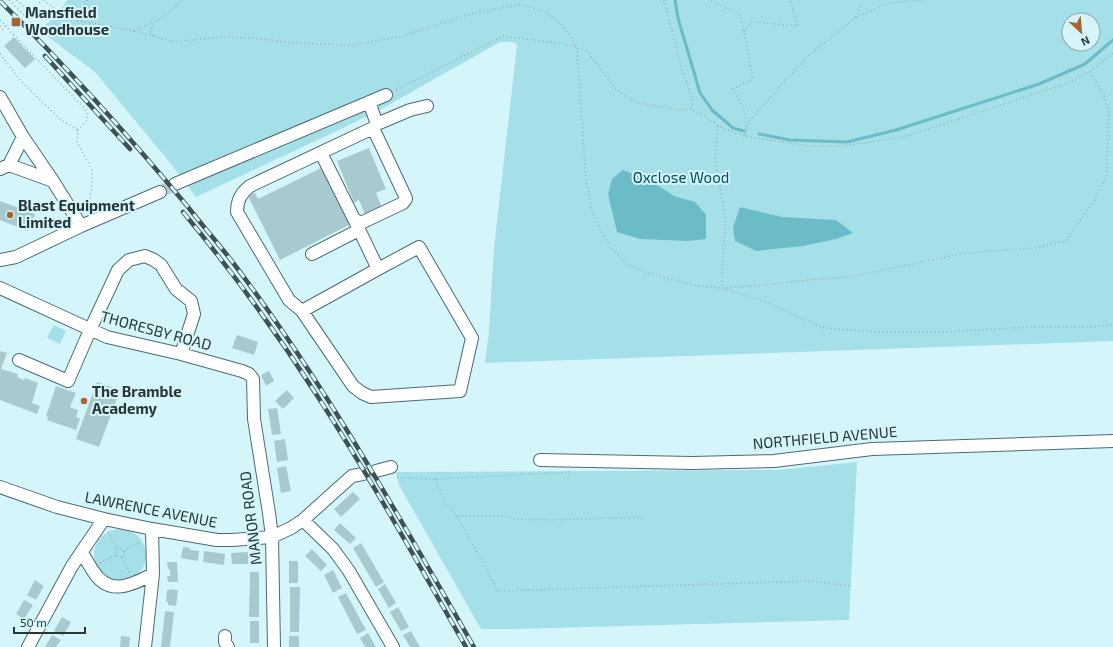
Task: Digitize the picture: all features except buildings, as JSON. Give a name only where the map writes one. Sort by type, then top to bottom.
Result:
[{"type":"street","points":[[175,184],[386,95]]},
{"type":"street","points":[[0,97],[23,137],[84,225]]},
{"type":"street","points":[[312,254],[356,224],[403,203],[406,199],[375,126],[368,102]]},
{"type":"street","points":[[302,311],[419,247],[472,338],[460,391],[371,397],[362,393],[353,386],[302,311],[289,300],[237,212],[237,203],[242,193],[250,186],[410,110],[427,106]]},
{"type":"street","points":[[23,137],[5,167],[53,181]]},
{"type":"street","points":[[321,153],[378,269]]},
{"type":"street","points":[[0,260],[16,257],[160,192]]},
{"type":"street","points":[[19,360],[68,381],[118,270],[129,260],[145,256],[161,265],[176,289],[191,301],[194,314],[182,354]]},
{"type":"street","name":"THORESBY ROAD","points":[[0,288],[107,337],[182,354],[242,371],[248,374],[252,379],[253,386]]},
{"type":"street","name":"MANOR ROAD","points":[[253,386],[254,419],[272,537],[274,647]]},
{"type":"street","name":"NORTHFIELD AVENUE","points":[[540,460],[692,462],[774,461],[872,448],[1113,442]]},
{"type":"street","name":"LAWRENCE AVENUE","points":[[0,487],[56,508],[152,533],[217,540],[272,537],[291,528],[303,520],[357,475]]},
{"type":"street","points":[[28,647],[72,566],[103,520]]},
{"type":"street","points":[[303,520],[333,549],[349,571],[393,647]]},
{"type":"street","points":[[145,647],[153,574],[152,533]]},
{"type":"street","points":[[82,553],[99,579],[106,584],[121,587],[135,584],[153,574]]},
{"type":"path","points":[[9,0],[26,17],[43,0],[60,13],[74,20],[133,31],[175,42],[221,37],[253,38],[292,43],[351,45],[404,36],[467,15],[521,4],[545,12],[561,24],[577,48],[586,182],[593,215],[601,232],[612,249],[627,264],[647,273],[692,285],[722,288],[850,277],[964,253],[1034,248],[1066,241],[1095,199],[1106,177],[1109,114],[1104,95],[1090,72]]},
{"type":"path","points":[[17,0],[30,13]]},
{"type":"path","points":[[87,0],[84,7],[86,16],[93,23]]},
{"type":"path","points":[[133,31],[163,18],[182,0]]},
{"type":"path","points":[[664,0],[684,77],[694,99],[691,109]]},
{"type":"path","points":[[711,0],[741,16],[753,79],[734,89],[746,114],[744,131],[746,136]]},
{"type":"path","points":[[744,32],[752,22],[798,26],[790,0]]},
{"type":"path","points":[[856,16],[864,0]]},
{"type":"path","points":[[746,136],[749,121],[806,58],[856,16],[889,3],[923,0]]},
{"type":"path","points":[[0,20],[86,109],[88,118],[78,130],[76,142],[92,170],[92,184],[84,225]]},
{"type":"path","points":[[153,23],[150,30],[153,36]]},
{"type":"path","points":[[0,26],[3,28],[5,26]]},
{"type":"path","points":[[386,95],[503,36],[565,44],[587,51],[616,89],[634,102],[660,108],[678,110],[691,109],[705,116],[718,126],[746,136],[809,146],[841,146],[903,137],[1065,84],[1090,72],[1113,53]]},
{"type":"path","points":[[0,54],[21,81],[61,120],[78,130]]},
{"type":"path","points":[[718,126],[715,159],[726,220],[722,266],[722,288]]},
{"type":"path","points":[[722,288],[758,299],[824,328],[877,332],[944,332],[1030,327],[1092,327],[1113,325]]},
{"type":"path","points":[[383,469],[386,474],[403,478],[435,479],[573,472]]},
{"type":"path","points":[[435,479],[445,500],[457,516],[498,591],[808,581],[850,586]]},
{"type":"path","points":[[457,516],[504,516],[516,519],[551,520],[643,517]]},
{"type":"path","points":[[103,520],[118,550]]},
{"type":"path","points":[[118,550],[123,551],[152,533]]},
{"type":"path","points":[[91,568],[116,555],[115,553],[118,550]]},
{"type":"path","points":[[123,551],[124,554],[122,557],[135,584]]},
{"type":"path","points":[[116,555],[118,557],[122,557]]},
{"type":"green space","name":"Oxclose Wood","points":[[67,0],[1113,0],[1113,341],[485,363],[489,331],[494,248],[517,45],[514,42],[500,42],[385,107],[196,197],[171,164],[95,72],[38,29],[57,17]]},
{"type":"green space","points":[[54,325],[66,331],[60,344],[47,338]]},
{"type":"green space","points":[[857,462],[849,620],[513,629],[481,629],[399,485],[396,472],[778,470]]},
{"type":"green space","points":[[120,529],[130,531],[138,537],[144,545],[146,555],[144,565],[138,573],[130,579],[120,581],[110,579],[102,573],[96,565],[94,555],[96,545],[102,537],[110,531]]},
{"type":"shaded area","points":[[623,170],[654,183],[674,196],[695,202],[706,215],[706,239],[688,241],[640,239],[617,232],[608,194],[612,179]]},
{"type":"shaded area","points":[[740,207],[782,217],[836,220],[853,233],[836,239],[803,246],[756,251],[735,241],[733,228]]},
{"type":"waterway","points":[[675,0],[678,18],[700,93],[712,110],[733,128],[744,131]]},
{"type":"waterway","points":[[759,134],[790,140],[847,142],[896,130],[1039,84],[1085,64],[1113,40]]},
{"type":"tunnel","points":[[160,192],[175,184]]},
{"type":"railway","points":[[0,1],[73,76],[143,154],[226,253],[265,306],[329,401],[474,647]]},
{"type":"railway","points":[[45,56],[130,149]]},
{"type":"railway","points":[[183,212],[254,303],[318,397],[375,490],[466,647]]},
{"type":"place","name":"Mansfield Woodhouse","points":[[16,22]]},
{"type":"place","name":"Blast Equipment Limited","points":[[10,215]]},
{"type":"place","name":"The Bramble Academy","points":[[84,401]]}]
